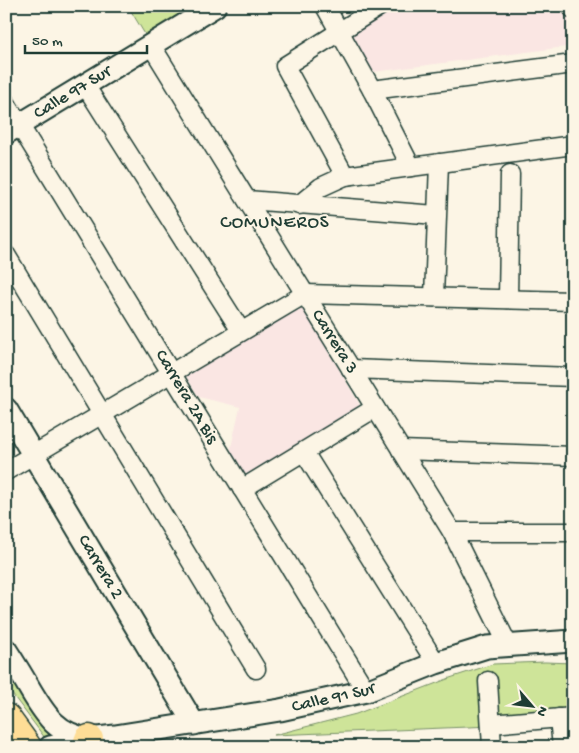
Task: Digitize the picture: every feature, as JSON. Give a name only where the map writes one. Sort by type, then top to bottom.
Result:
[{"type":"highway","points":[[6,718],[27,747]]},
{"type":"street","name":"Calle 97 Sur","points":[[13,129],[215,6]]},
{"type":"street","points":[[325,6],[372,90],[411,167]]},
{"type":"street","points":[[345,176],[285,66],[380,6]]},
{"type":"street","name":"Carrera 3","points":[[151,45],[452,532],[508,645]]},
{"type":"street","points":[[372,90],[573,64]]},
{"type":"street","points":[[85,85],[241,332]]},
{"type":"street","name":"Carrera 2A Bis","points":[[6,103],[13,129],[171,373],[366,691]]},
{"type":"street","points":[[299,205],[321,187],[345,176],[573,145]]},
{"type":"street","points":[[434,297],[439,163]]},
{"type":"street","points":[[508,299],[510,174]]},
{"type":"street","points":[[247,200],[436,215]]},
{"type":"street","points":[[6,255],[256,669]]},
{"type":"street","points":[[6,470],[305,294],[573,301]]},
{"type":"street","points":[[351,369],[573,377]]},
{"type":"street","points":[[242,489],[376,408]]},
{"type":"street","name":"Carrera 2","points":[[6,409],[194,724]]},
{"type":"street","points":[[401,450],[573,456]]},
{"type":"street","points":[[304,452],[436,663]]},
{"type":"street","points":[[452,532],[573,532]]},
{"type":"street","name":"Calle 91 Sur","points":[[50,747],[89,744],[116,736],[280,710],[366,691],[383,686],[436,663],[487,647],[573,642]]},
{"type":"street","name":"Calle 91 Sur","points":[[6,650],[49,719],[66,732],[89,744]]},
{"type":"street","points":[[488,681],[492,747]]},
{"type":"street","points":[[491,724],[566,718],[562,747]]},
{"type":"shaded area","points":[[387,6],[568,6],[573,13],[573,46],[374,72],[348,30]]},
{"type":"shaded area","points":[[301,305],[361,407],[244,477],[230,452],[240,407],[199,397],[185,375]]},
{"type":"green space","points":[[128,6],[195,6],[146,36]]},
{"type":"green space","points":[[6,660],[60,734],[45,738],[6,686]]},
{"type":"green space","points":[[573,663],[573,719],[492,726],[274,735],[356,714],[450,678],[493,664]]},
{"type":"district","name":"COMUNEROS","points":[[275,223]]}]
